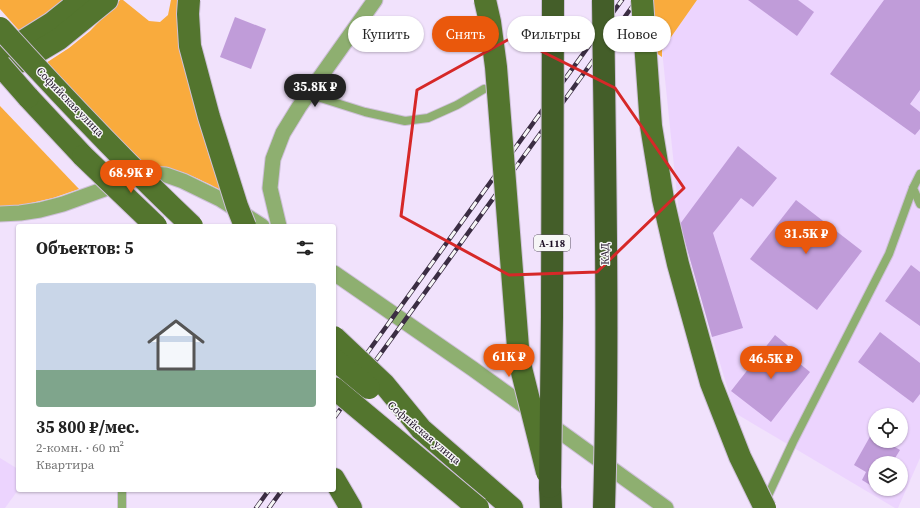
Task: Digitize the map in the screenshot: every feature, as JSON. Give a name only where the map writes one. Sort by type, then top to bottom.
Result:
[{"type":"highway","name":"А-118","points":[[551,497],[553,0]]},
{"type":"highway","name":"КАД","points":[[603,0],[606,318],[606,445],[604,508]]},
{"type":"main road","points":[[0,52],[9,49],[27,39],[52,23],[81,0]]},
{"type":"main road","points":[[107,0],[59,39],[22,61],[0,66],[83,156],[154,224]]},
{"type":"main road","points":[[189,0],[188,14],[190,46],[208,117],[244,224]]},
{"type":"main road","points":[[485,0],[490,22],[496,67],[519,360],[551,497]]},
{"type":"main road","points":[[642,0],[651,126],[663,199],[678,264],[711,383],[740,457],[765,508]]},
{"type":"main road","name":"Софийская улица","points":[[0,28],[70,103],[190,224]]},
{"type":"main road","points":[[83,156],[115,200],[135,224]]},
{"type":"main road","points":[[336,339],[384,384],[421,429]]},
{"type":"main road","name":"Софийская улица","points":[[336,361],[421,429],[512,508]]},
{"type":"main road","name":"Софийская улица","points":[[336,390],[478,508]]},
{"type":"main road","points":[[336,482],[351,508]]},
{"type":"street","points":[[279,224],[270,188],[273,159],[283,133],[308,94],[375,0]]},
{"type":"street","points":[[0,214],[20,214],[63,204],[149,174],[166,175],[183,181],[220,199],[259,224]]},
{"type":"street","points":[[336,274],[473,369],[666,508]]},
{"type":"lane","points":[[308,94],[365,112],[405,121],[428,118],[457,105],[484,89]]},
{"type":"lane","points":[[762,508],[793,442],[889,254],[913,188],[920,174]]},
{"type":"lane","points":[[913,188],[920,204]]},
{"type":"lane","points":[[122,492],[122,508]]},
{"type":"highlighted area","points":[[513,37],[615,88],[684,188],[597,272],[509,275],[401,216],[417,90]]},
{"type":"shaded area","points":[[0,0],[72,0],[24,36],[0,9]]},
{"type":"shaded area","points":[[120,0],[123,0],[149,21],[160,22],[168,15],[171,0],[178,0],[178,37],[209,156],[221,190],[174,170],[158,167],[145,168],[46,63],[69,48],[90,31]]},
{"type":"shaded area","points":[[648,0],[697,0],[671,37],[671,16],[643,16]]},
{"type":"shaded area","points":[[697,0],[920,0],[920,458],[908,485],[908,456],[868,456],[868,492],[735,413],[680,224],[662,52],[671,52],[671,37]]},
{"type":"shaded area","points":[[655,52],[662,52],[662,57]]},
{"type":"shaded area","points":[[0,106],[79,189],[53,198],[9,208],[0,207]]},
{"type":"shaded area","points":[[0,458],[16,468],[17,492],[5,508],[0,508]]},
{"type":"shaded area","points":[[875,496],[903,496],[898,508],[895,508]]},
{"type":"building","points":[[748,0],[798,0],[814,12],[797,36]]},
{"type":"building","points":[[884,0],[920,0],[920,90],[910,104],[920,112],[920,129],[915,135],[830,74]]},
{"type":"building","points":[[235,17],[266,29],[251,69],[220,57]]},
{"type":"building","points":[[738,146],[777,178],[753,207],[741,198],[713,233],[743,328],[712,337],[680,224]]},
{"type":"building","points":[[796,200],[862,251],[817,310],[750,259]]},
{"type":"building","points":[[911,265],[920,272],[920,326],[885,301]]},
{"type":"building","points":[[880,332],[920,363],[920,394],[913,403],[858,362]]},
{"type":"building","points":[[775,335],[792,349],[788,354],[810,372],[771,422],[731,391]]},
{"type":"building","points":[[868,440],[868,448],[897,448],[900,450],[896,456],[868,456],[868,484],[862,480],[866,472],[854,465]]},
{"type":"railway","points":[[336,396],[622,0]]},
{"type":"railway","points":[[336,415],[637,0]]},
{"type":"railway","points":[[256,508],[268,492]]},
{"type":"railway","points":[[269,508],[281,492]]}]
